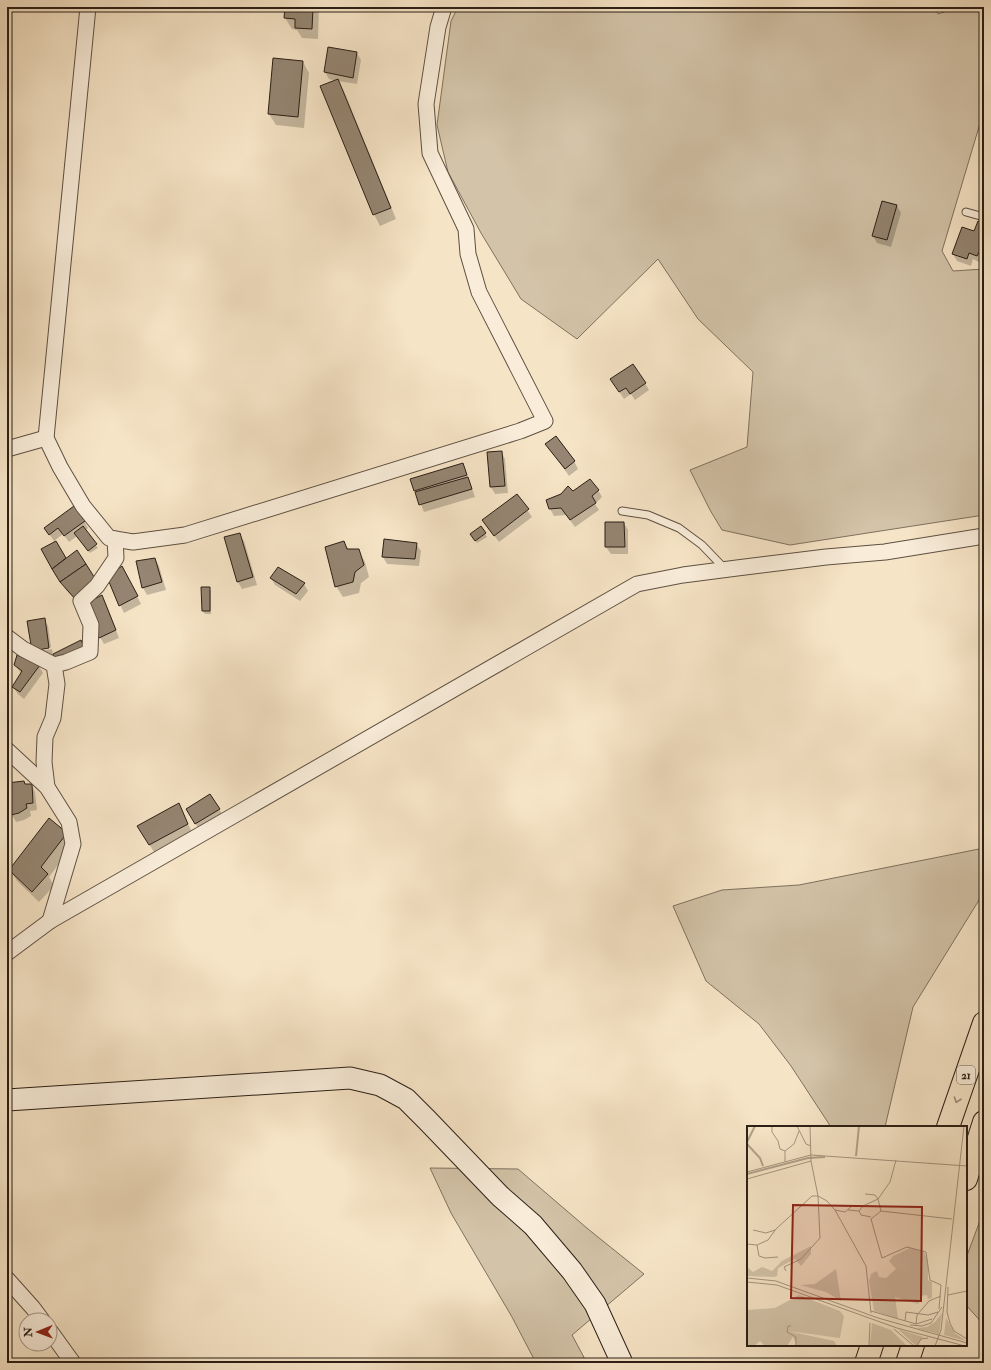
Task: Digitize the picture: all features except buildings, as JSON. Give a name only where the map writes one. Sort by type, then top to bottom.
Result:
[{"type":"highway","name":"21","points":[[948,1126],[984,1023]]},
{"type":"highway","points":[[967,1176],[984,1122]]},
{"type":"highway","points":[[866,1363],[872,1346]]},
{"type":"highway","points":[[907,1363],[913,1346]]},
{"type":"street","points":[[88,7],[46,438],[83,506],[109,538],[133,542],[185,535],[520,431],[545,421],[479,292],[468,254],[466,229],[430,153],[426,104],[438,27],[444,7]]},
{"type":"street","points":[[7,449],[46,438]]},
{"type":"street","points":[[7,953],[50,922],[637,584],[725,569],[826,557],[885,552],[984,536]]},
{"type":"street","points":[[7,637],[23,649],[54,665],[66,662],[90,652],[90,625],[81,601],[97,586],[116,558],[115,539]]},
{"type":"street","points":[[47,787],[44,762],[45,737],[53,718],[57,684],[54,665]]},
{"type":"street","points":[[7,750],[47,787],[69,822],[73,844],[50,922]]},
{"type":"street","points":[[7,1100],[350,1078],[380,1085],[406,1099],[500,1196],[533,1225],[572,1270],[595,1304],[622,1363]]},
{"type":"street","points":[[7,1279],[36,1312]]},
{"type":"street","points":[[58,1343],[73,1363]]},
{"type":"lane","points":[[966,212],[984,216]]},
{"type":"lane","points":[[622,511],[648,515],[679,528],[702,545],[725,569]]},
{"type":"shaded area","points":[[458,7],[935,7],[938,14],[959,7],[984,7],[984,110],[942,251],[953,271],[984,269],[984,515],[790,545],[722,530],[690,470],[747,447],[753,372],[698,319],[658,259],[577,339],[521,299],[481,233],[448,172],[437,125],[451,21]]},
{"type":"shaded area","points":[[984,848],[984,892],[913,1007],[885,1126],[830,1126],[791,1066],[759,1024],[706,981],[673,906],[722,890],[799,885]]},
{"type":"shaded area","points":[[430,1168],[518,1169],[588,1229],[644,1274],[572,1335],[587,1363],[536,1363],[512,1317],[451,1213]]},
{"type":"shaded area","points":[[984,1210],[984,1325],[967,1306],[967,1255]]}]
